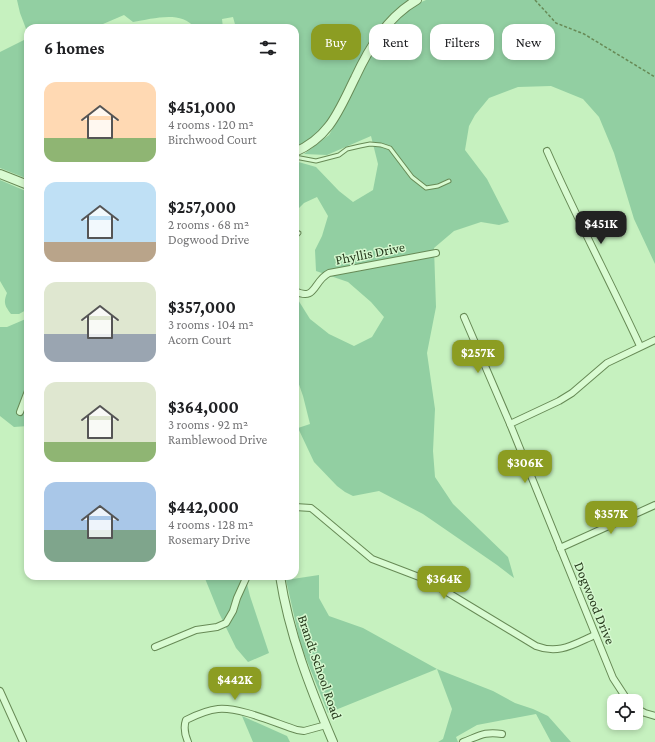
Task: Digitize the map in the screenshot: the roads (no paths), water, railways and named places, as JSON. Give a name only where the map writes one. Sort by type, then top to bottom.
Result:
[{"type":"street","points":[[299,150],[320,137],[329,127],[336,118],[366,56],[380,33],[396,16],[417,0]]},
{"type":"street","points":[[547,151],[573,209],[640,346]]},
{"type":"street","points":[[0,174],[24,183]]},
{"type":"street","name":"Phyllis Drive","points":[[299,294],[309,295],[321,278],[329,273],[436,253]]},
{"type":"street","name":"Dogwood Drive","points":[[464,317],[510,424],[595,635],[614,678],[624,694]]},
{"type":"street","points":[[510,424],[559,401],[572,393],[607,364],[640,346],[655,340]]},
{"type":"street","points":[[20,412],[24,402]]},
{"type":"street","points":[[560,548],[655,505]]},
{"type":"street","points":[[299,507],[311,508],[372,559],[426,580],[536,646],[549,650],[561,649],[595,635]]},
{"type":"street","points":[[155,647],[196,630],[217,627],[226,623],[233,611],[245,580]]},
{"type":"street","name":"Brandt School Road","points":[[281,580],[300,658],[333,742]]},
{"type":"street","points":[[1,694],[23,742]]},
{"type":"street","points":[[188,742],[185,735],[184,726],[186,720],[219,708],[238,710],[297,730],[304,731],[326,725]]},
{"type":"street","points":[[643,712],[655,716]]},
{"type":"street","points":[[463,742],[485,733],[491,732],[502,734]]},
{"type":"lane","points":[[299,158],[316,160],[339,155],[347,149],[370,144],[381,145],[390,148],[412,177],[426,188],[438,186],[449,181]]}]
